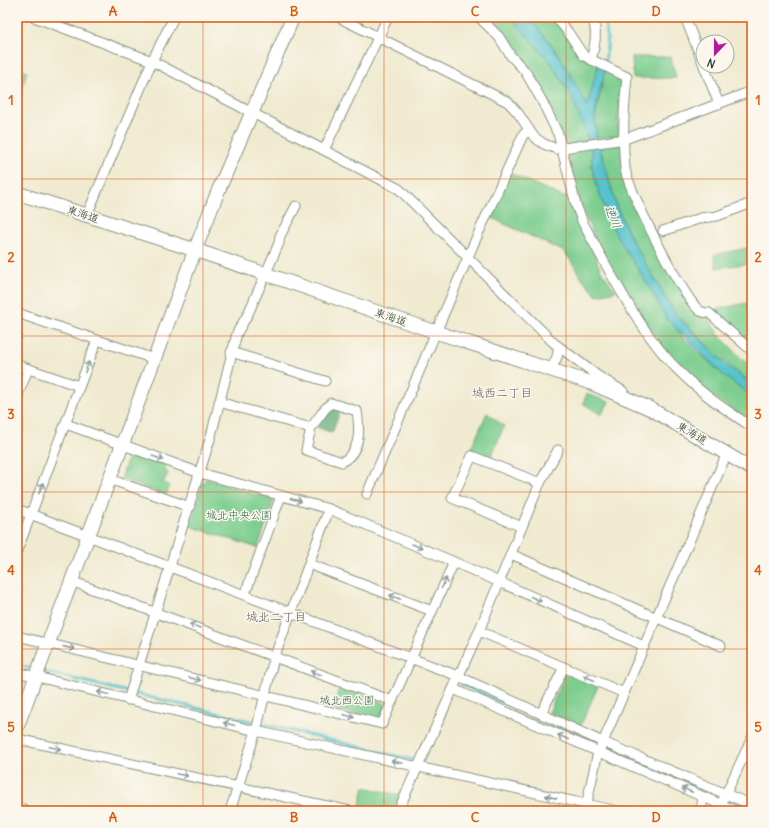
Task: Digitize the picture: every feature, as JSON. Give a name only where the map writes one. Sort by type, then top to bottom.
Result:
[{"type":"main road","points":[[17,727],[47,643],[195,250],[293,17]]},
{"type":"main road","name":"東海道","points":[[17,193],[195,250],[548,370],[590,382],[651,409],[752,469]]},
{"type":"main road","points":[[17,810],[23,811]]},
{"type":"street","points":[[34,17],[152,61],[398,189],[558,346],[598,376],[651,409]]},
{"type":"street","points":[[87,216],[152,61],[174,17]]},
{"type":"street","points":[[338,17],[508,102],[518,112],[538,141],[552,147],[564,148],[623,140],[752,91]]},
{"type":"street","points":[[324,150],[388,17]]},
{"type":"street","points":[[479,17],[500,37],[511,56],[525,71],[542,101],[564,148],[576,205],[583,223],[652,340],[678,370],[696,387],[752,427]]},
{"type":"street","points":[[556,17],[584,56],[627,77],[623,140],[625,168],[628,180],[668,263],[700,311],[709,313],[752,351]]},
{"type":"street","points":[[592,17],[596,24],[594,61]]},
{"type":"street","points":[[685,17],[695,43]]},
{"type":"street","points":[[707,74],[719,104]]},
{"type":"street","points":[[367,494],[468,258],[523,136],[529,130]]},
{"type":"street","points":[[663,231],[701,218],[717,216],[752,203]]},
{"type":"street","points":[[128,700],[190,507],[211,436],[237,333],[248,314],[280,236],[296,206]]},
{"type":"street","points":[[17,313],[154,360]]},
{"type":"street","points":[[17,551],[97,340]]},
{"type":"street","points":[[548,370],[556,362],[559,352],[558,346]]},
{"type":"street","points":[[231,352],[325,381]]},
{"type":"street","points":[[17,365],[79,386]]},
{"type":"street","points":[[17,397],[28,369]]},
{"type":"street","points":[[219,402],[311,428]]},
{"type":"street","points":[[332,403],[358,411],[360,433],[350,457],[342,462],[306,450],[311,428],[324,410],[332,403]]},
{"type":"street","points":[[66,424],[200,473],[329,509],[500,582],[644,646]]},
{"type":"street","points":[[398,811],[479,631],[540,483],[558,450]]},
{"type":"street","points":[[586,808],[601,747],[727,453]]},
{"type":"street","points":[[522,527],[452,498],[472,456],[540,483]]},
{"type":"street","points":[[109,479],[190,507]]},
{"type":"street","points":[[245,594],[281,496]]},
{"type":"street","points":[[17,509],[245,594],[458,676],[541,714],[601,747],[703,797],[736,811]]},
{"type":"street","points":[[230,811],[258,726],[274,658],[329,509]]},
{"type":"street","points":[[511,554],[721,646]]},
{"type":"street","points":[[17,636],[382,724],[454,562]]},
{"type":"street","points":[[309,564],[432,610]]},
{"type":"street","points":[[71,581],[157,611],[274,658],[392,701]]},
{"type":"street","points":[[479,631],[624,694]]},
{"type":"street","points":[[541,714],[564,667]]},
{"type":"street","points":[[17,672],[128,700],[258,726],[586,808],[617,811]]},
{"type":"street","points":[[453,689],[752,805]]},
{"type":"street","points":[[721,805],[752,738]]},
{"type":"street","points":[[17,739],[350,811]]},
{"type":"street","points":[[700,811],[703,797]]},
{"type":"green space","points":[[484,17],[511,17],[553,65],[573,99],[592,150],[592,167],[650,288],[683,338],[722,374],[752,395],[752,423],[698,386],[664,348],[631,302],[601,251],[580,205],[566,144],[530,69],[512,52],[503,35]]},
{"type":"green space","points":[[524,17],[554,17],[598,66],[587,107],[559,55],[544,35]]},
{"type":"green space","points":[[632,57],[671,57],[676,78],[633,78]]},
{"type":"green space","points":[[17,67],[27,71],[17,103]]},
{"type":"green space","points":[[605,70],[620,76],[623,81],[618,118],[619,136],[597,138],[595,118]]},
{"type":"green space","points":[[622,145],[622,170],[671,269],[709,318],[718,334],[743,360],[752,366],[752,384],[716,355],[672,309],[633,242],[617,208],[600,147]]},
{"type":"green space","points":[[510,173],[563,197],[570,197],[601,271],[616,291],[597,295],[581,277],[565,252],[492,218]]},
{"type":"green space","points":[[752,247],[752,263],[716,268],[714,255]]},
{"type":"green space","points":[[752,302],[752,351],[707,311]]},
{"type":"green space","points":[[587,394],[609,402],[601,415],[583,403]]},
{"type":"green space","points":[[333,409],[340,412],[332,433],[317,427],[327,412]]},
{"type":"green space","points":[[487,413],[504,426],[490,459],[470,451]]},
{"type":"green space","points":[[134,454],[166,465],[164,471],[168,473],[163,483],[170,486],[166,495],[121,479],[129,455]]},
{"type":"green space","name":"城北中央公園","points":[[206,479],[274,500],[258,548],[190,526],[203,482]]},
{"type":"green space","points":[[566,672],[598,686],[580,727],[549,713]]},
{"type":"green space","name":"城北西公園","points":[[340,686],[384,703],[387,707],[381,716],[376,720],[333,708]]},
{"type":"green space","points":[[364,787],[399,795],[392,811],[369,811],[359,809]]},
{"type":"water","name":"逆川","points":[[510,17],[528,17],[538,28],[561,59],[587,106],[598,66],[605,70],[595,118],[597,139],[617,208],[633,242],[675,314],[726,365],[752,384],[752,396],[724,376],[666,318],[650,288],[616,235],[599,193],[592,167],[592,150],[571,96],[550,61]]},
{"type":"waterway","points":[[604,17],[607,52],[604,64]]},
{"type":"waterway","points":[[17,665],[29,668]]},
{"type":"waterway","points":[[45,672],[414,760]]},
{"type":"waterway","points":[[461,684],[580,737]]},
{"type":"waterway","points":[[617,753],[752,811]]},
{"type":"district","name":"城西二丁目","points":[[502,393]]},
{"type":"district","name":"城北二丁目","points":[[276,617]]}]
